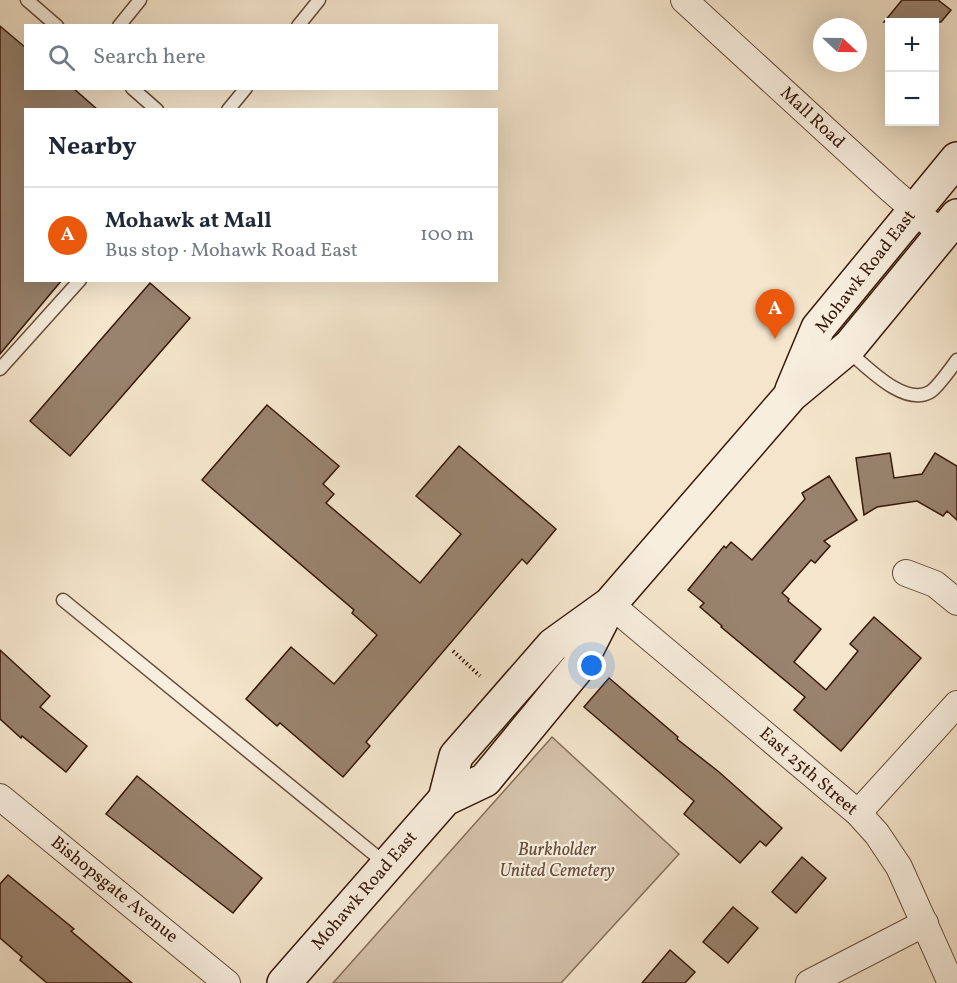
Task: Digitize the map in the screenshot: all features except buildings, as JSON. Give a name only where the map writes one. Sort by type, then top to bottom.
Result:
[{"type":"main road","name":"Mohawk Road East","points":[[790,395],[818,328],[957,159]]},
{"type":"main road","name":"Mohawk Road East","points":[[284,983],[445,799],[485,780],[578,667],[610,604],[790,395],[846,349],[949,225]]},
{"type":"street","name":"Mall Road","points":[[684,0],[914,211],[949,225]]},
{"type":"street","points":[[906,573],[935,584],[957,602]]},
{"type":"street","name":"East 25th Street","points":[[610,604],[858,813],[877,834],[899,867],[951,983]]},
{"type":"street","points":[[858,813],[957,704]]},
{"type":"street","name":"Bishopsgate Avenue","points":[[0,797],[227,983]]},
{"type":"street","points":[[809,983],[925,923]]},
{"type":"lane","points":[[27,0],[55,24]]},
{"type":"lane","points":[[121,24],[140,0]]},
{"type":"lane","points":[[300,24],[320,0]]},
{"type":"lane","points":[[134,90],[156,108]]},
{"type":"lane","points":[[230,108],[244,90]]},
{"type":"lane","points":[[0,369],[78,282]]},
{"type":"lane","points":[[846,349],[897,391],[915,395],[930,392],[957,360]]},
{"type":"lane","points":[[63,600],[387,865]]},
{"type":"path","points":[[453,651],[480,676]]},
{"type":"green space","name":"Burkholder United Cemetery","points":[[552,737],[679,854],[561,983],[333,983]]},
{"type":"place","name":"Mohawk at Mall","points":[[775,339]]}]
